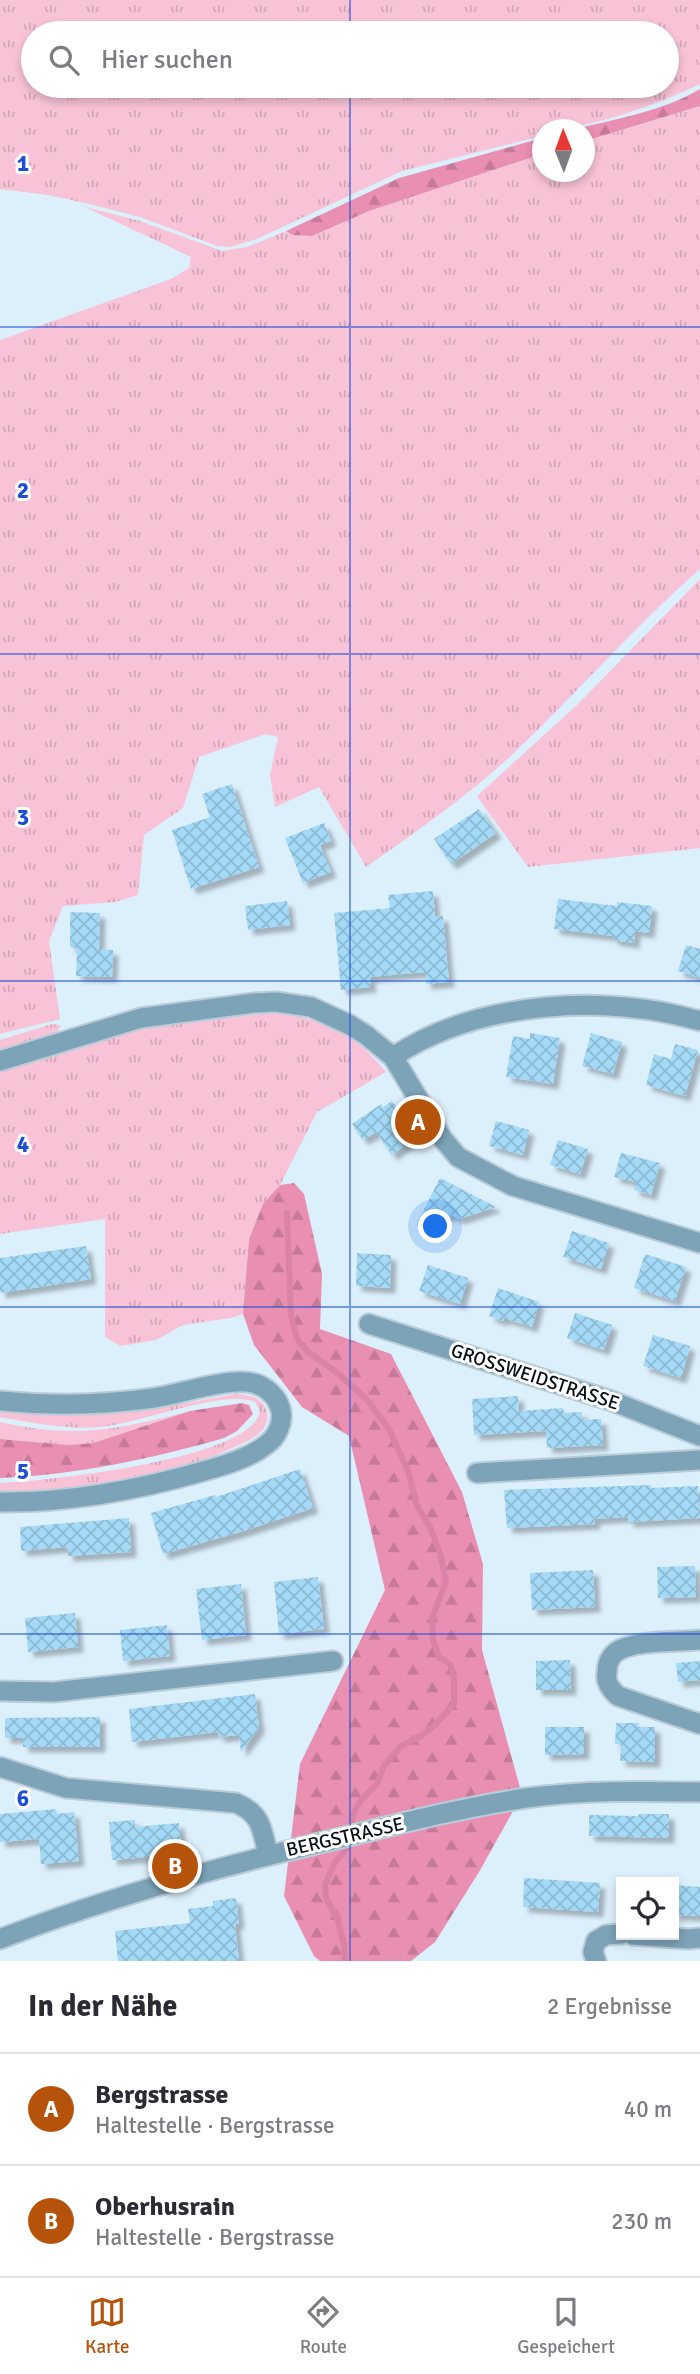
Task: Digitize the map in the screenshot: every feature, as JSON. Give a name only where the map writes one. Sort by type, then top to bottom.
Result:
[{"type":"street","points":[[0,1061],[141,1018],[275,1002],[311,1007],[338,1017],[366,1034],[393,1058],[442,1138],[458,1157],[513,1186],[700,1243]]},
{"type":"street","points":[[393,1058],[419,1041],[451,1027],[545,1007],[609,1007],[676,1014],[700,1021]]},
{"type":"street","name":"GROSSWEIDSTRASSE","points":[[369,1324],[612,1401],[700,1436]]},
{"type":"street","points":[[0,1401],[46,1404],[122,1402],[244,1381],[267,1389],[273,1394],[281,1412],[277,1434],[268,1443],[256,1451],[219,1466],[168,1481],[88,1497],[0,1502]]},
{"type":"street","points":[[477,1473],[700,1460]]},
{"type":"street","points":[[700,1640],[619,1650],[610,1658],[606,1676],[611,1689],[618,1696],[700,1724]]},
{"type":"street","points":[[0,1691],[54,1692],[333,1661]]},
{"type":"street","points":[[0,1768],[66,1788],[236,1802],[256,1815],[268,1855]]},
{"type":"street","name":"BERGSTRASSE","points":[[0,1939],[124,1895],[268,1855],[505,1801],[605,1792],[700,1792]]},
{"type":"street","points":[[596,1961],[593,1952],[596,1941],[606,1935],[616,1934]]},
{"type":"street","points":[[679,1938],[700,1938]]},
{"type":"green space","points":[[0,0],[700,0],[700,84],[679,94],[679,21],[21,21],[21,98],[669,98],[595,122],[595,119],[532,119],[532,138],[402,171],[257,239],[230,247],[217,246],[140,217],[85,203],[0,189]]},
{"type":"green space","points":[[700,89],[700,106],[595,138],[595,124],[655,109]]},
{"type":"green space","points":[[700,106],[700,569],[497,769],[442,813],[366,867],[319,787],[275,807],[270,775],[278,737],[266,734],[199,757],[183,808],[144,835],[138,895],[115,902],[63,906],[49,941],[60,1019],[0,1034],[0,340],[171,279],[189,268],[191,257],[85,207],[140,221],[222,251],[247,247],[286,231],[293,235],[312,236],[369,211],[532,157],[532,182],[595,182],[595,138]]},
{"type":"green space","points":[[532,141],[532,157],[369,211],[312,236],[293,235],[286,231],[399,178]]},
{"type":"green space","points":[[700,579],[700,848],[528,867],[477,796],[578,704]]},
{"type":"green space","points":[[267,1013],[304,1018],[334,1028],[360,1045],[386,1072],[317,1112],[280,1185],[263,1204],[249,1239],[243,1314],[183,1325],[156,1340],[121,1346],[105,1337],[105,1219],[0,1234],[0,1066],[132,1030]]},
{"type":"green space","points":[[52,1024],[60,1025],[51,1038],[0,1056],[0,1040]]},
{"type":"green space","points":[[294,1183],[304,1194],[322,1274],[320,1329],[391,1354],[462,1492],[483,1564],[482,1650],[522,1795],[479,1872],[435,1942],[411,1961],[320,1961],[314,1956],[284,1896],[300,1764],[385,1590],[349,1436],[302,1407],[254,1345],[243,1314],[249,1239],[263,1204],[280,1185]]},
{"type":"green space","points":[[236,1394],[261,1402],[266,1410],[267,1421],[257,1435],[230,1449],[175,1469],[117,1483],[59,1491],[0,1493],[0,1483],[99,1472],[186,1455],[222,1443],[248,1428],[260,1411],[255,1402],[241,1399],[223,1400],[117,1425],[77,1428],[4,1418],[0,1417],[0,1411],[67,1414],[117,1412]]},
{"type":"green space","points":[[242,1403],[249,1405],[253,1414],[237,1431],[224,1438],[113,1465],[0,1478],[0,1439],[68,1445],[93,1443],[190,1411]]},
{"type":"green space","points":[[190,1411],[93,1443],[68,1445],[0,1439],[0,1422],[51,1430],[96,1430]]},
{"type":"building","points":[[232,784],[259,867],[191,889],[172,830],[210,817],[202,794]]},
{"type":"building","points":[[479,809],[496,833],[451,864],[434,839]]},
{"type":"building","points":[[324,823],[331,841],[320,845],[331,872],[303,883],[285,838]]},
{"type":"building","points":[[433,891],[435,917],[443,916],[449,982],[426,984],[425,972],[370,977],[371,987],[341,990],[334,913],[390,908],[388,895]]},
{"type":"building","points":[[558,899],[617,906],[617,902],[652,906],[649,933],[635,931],[634,943],[613,940],[613,936],[554,929]]},
{"type":"building","points":[[287,901],[290,925],[248,930],[245,906]]},
{"type":"building","points":[[70,912],[100,913],[99,949],[113,950],[112,977],[76,976],[77,948],[70,947]]},
{"type":"building","points":[[686,945],[700,949],[700,978],[678,971]]},
{"type":"building","points":[[530,1033],[560,1038],[553,1084],[506,1077],[513,1036],[530,1039]]},
{"type":"building","points":[[591,1033],[622,1042],[613,1074],[582,1066]]},
{"type":"building","points":[[675,1044],[698,1050],[685,1096],[646,1085],[654,1054],[671,1059]]},
{"type":"building","points":[[392,1101],[407,1123],[399,1129],[408,1143],[392,1155],[376,1132],[363,1140],[352,1124],[381,1104],[383,1107]]},
{"type":"building","points":[[496,1121],[529,1130],[523,1155],[489,1146]]},
{"type":"building","points":[[558,1140],[588,1149],[580,1174],[550,1165]]},
{"type":"building","points":[[621,1153],[660,1163],[651,1195],[634,1190],[636,1182],[614,1177]]},
{"type":"building","points":[[440,1178],[496,1207],[459,1219],[452,1215],[416,1225]]},
{"type":"building","points":[[572,1231],[609,1243],[601,1269],[563,1257]]},
{"type":"building","points":[[86,1246],[91,1279],[0,1293],[0,1258]]},
{"type":"building","points":[[357,1253],[391,1255],[390,1288],[356,1286]]},
{"type":"building","points":[[645,1254],[686,1267],[675,1301],[634,1288]]},
{"type":"building","points":[[428,1265],[468,1278],[460,1304],[419,1291]]},
{"type":"building","points":[[498,1288],[539,1302],[532,1327],[489,1316]]},
{"type":"building","points":[[575,1313],[612,1325],[604,1350],[567,1338]]},
{"type":"building","points":[[653,1335],[690,1346],[681,1378],[643,1366]]},
{"type":"building","points":[[518,1396],[519,1411],[563,1408],[564,1413],[582,1412],[582,1420],[601,1419],[603,1445],[547,1448],[546,1431],[474,1435],[472,1399]]},
{"type":"building","points":[[300,1469],[313,1508],[163,1554],[151,1513],[215,1495],[216,1497]]},
{"type":"building","points":[[651,1485],[651,1488],[698,1486],[700,1518],[628,1522],[628,1517],[594,1519],[595,1524],[507,1528],[504,1490]]},
{"type":"building","points":[[129,1518],[131,1552],[68,1556],[67,1547],[21,1551],[20,1527]]},
{"type":"building","points":[[695,1566],[696,1597],[658,1598],[657,1567]]},
{"type":"building","points":[[593,1570],[595,1607],[532,1610],[530,1573]]},
{"type":"building","points":[[318,1577],[324,1629],[279,1634],[274,1582]]},
{"type":"building","points":[[241,1584],[246,1635],[202,1640],[196,1589]]},
{"type":"building","points":[[75,1613],[78,1647],[28,1652],[25,1618]]},
{"type":"building","points":[[167,1625],[170,1656],[123,1661],[120,1630]]},
{"type":"building","points":[[570,1660],[571,1690],[536,1690],[536,1661]]},
{"type":"building","points":[[700,1661],[700,1680],[678,1682],[676,1663]]},
{"type":"building","points":[[255,1694],[259,1728],[241,1752],[239,1735],[219,1737],[218,1732],[132,1742],[129,1709]]},
{"type":"building","points":[[100,1717],[100,1747],[23,1747],[23,1738],[5,1738],[5,1718]]},
{"type":"building","points":[[616,1723],[639,1723],[638,1727],[655,1727],[655,1762],[620,1761],[621,1744],[615,1744]]},
{"type":"building","points":[[545,1727],[584,1727],[584,1754],[545,1755]]},
{"type":"building","points":[[56,1809],[57,1814],[74,1812],[79,1861],[41,1864],[39,1839],[0,1842],[0,1814]]},
{"type":"building","points":[[669,1814],[669,1838],[589,1836],[589,1815]]},
{"type":"building","points":[[135,1820],[135,1827],[179,1823],[181,1849],[158,1852],[159,1856],[112,1860],[109,1822]]},
{"type":"building","points":[[524,1878],[600,1883],[598,1912],[523,1907]]},
{"type":"building","points":[[679,1885],[700,1887],[700,1916],[679,1915]]},
{"type":"building","points":[[236,1898],[239,1924],[235,1924],[239,1961],[118,1961],[115,1931],[190,1923],[188,1909],[213,1906],[213,1901]]},
{"type":"waterway","points":[[287,1213],[291,1315],[297,1339],[307,1351],[340,1375],[368,1401],[389,1429],[408,1471],[417,1506],[430,1527],[440,1553],[446,1581],[432,1618],[433,1640],[439,1657],[450,1664],[454,1680],[454,1704],[421,1736],[401,1746],[384,1766],[377,1784],[361,1800],[353,1814],[350,1845],[335,1862],[325,1885],[326,1898],[338,1920],[345,1961]]},
{"type":"place","name":"Bergstrasse","points":[[418,1122]]},
{"type":"place","name":"Oberhusrain","points":[[175,1866]]}]
